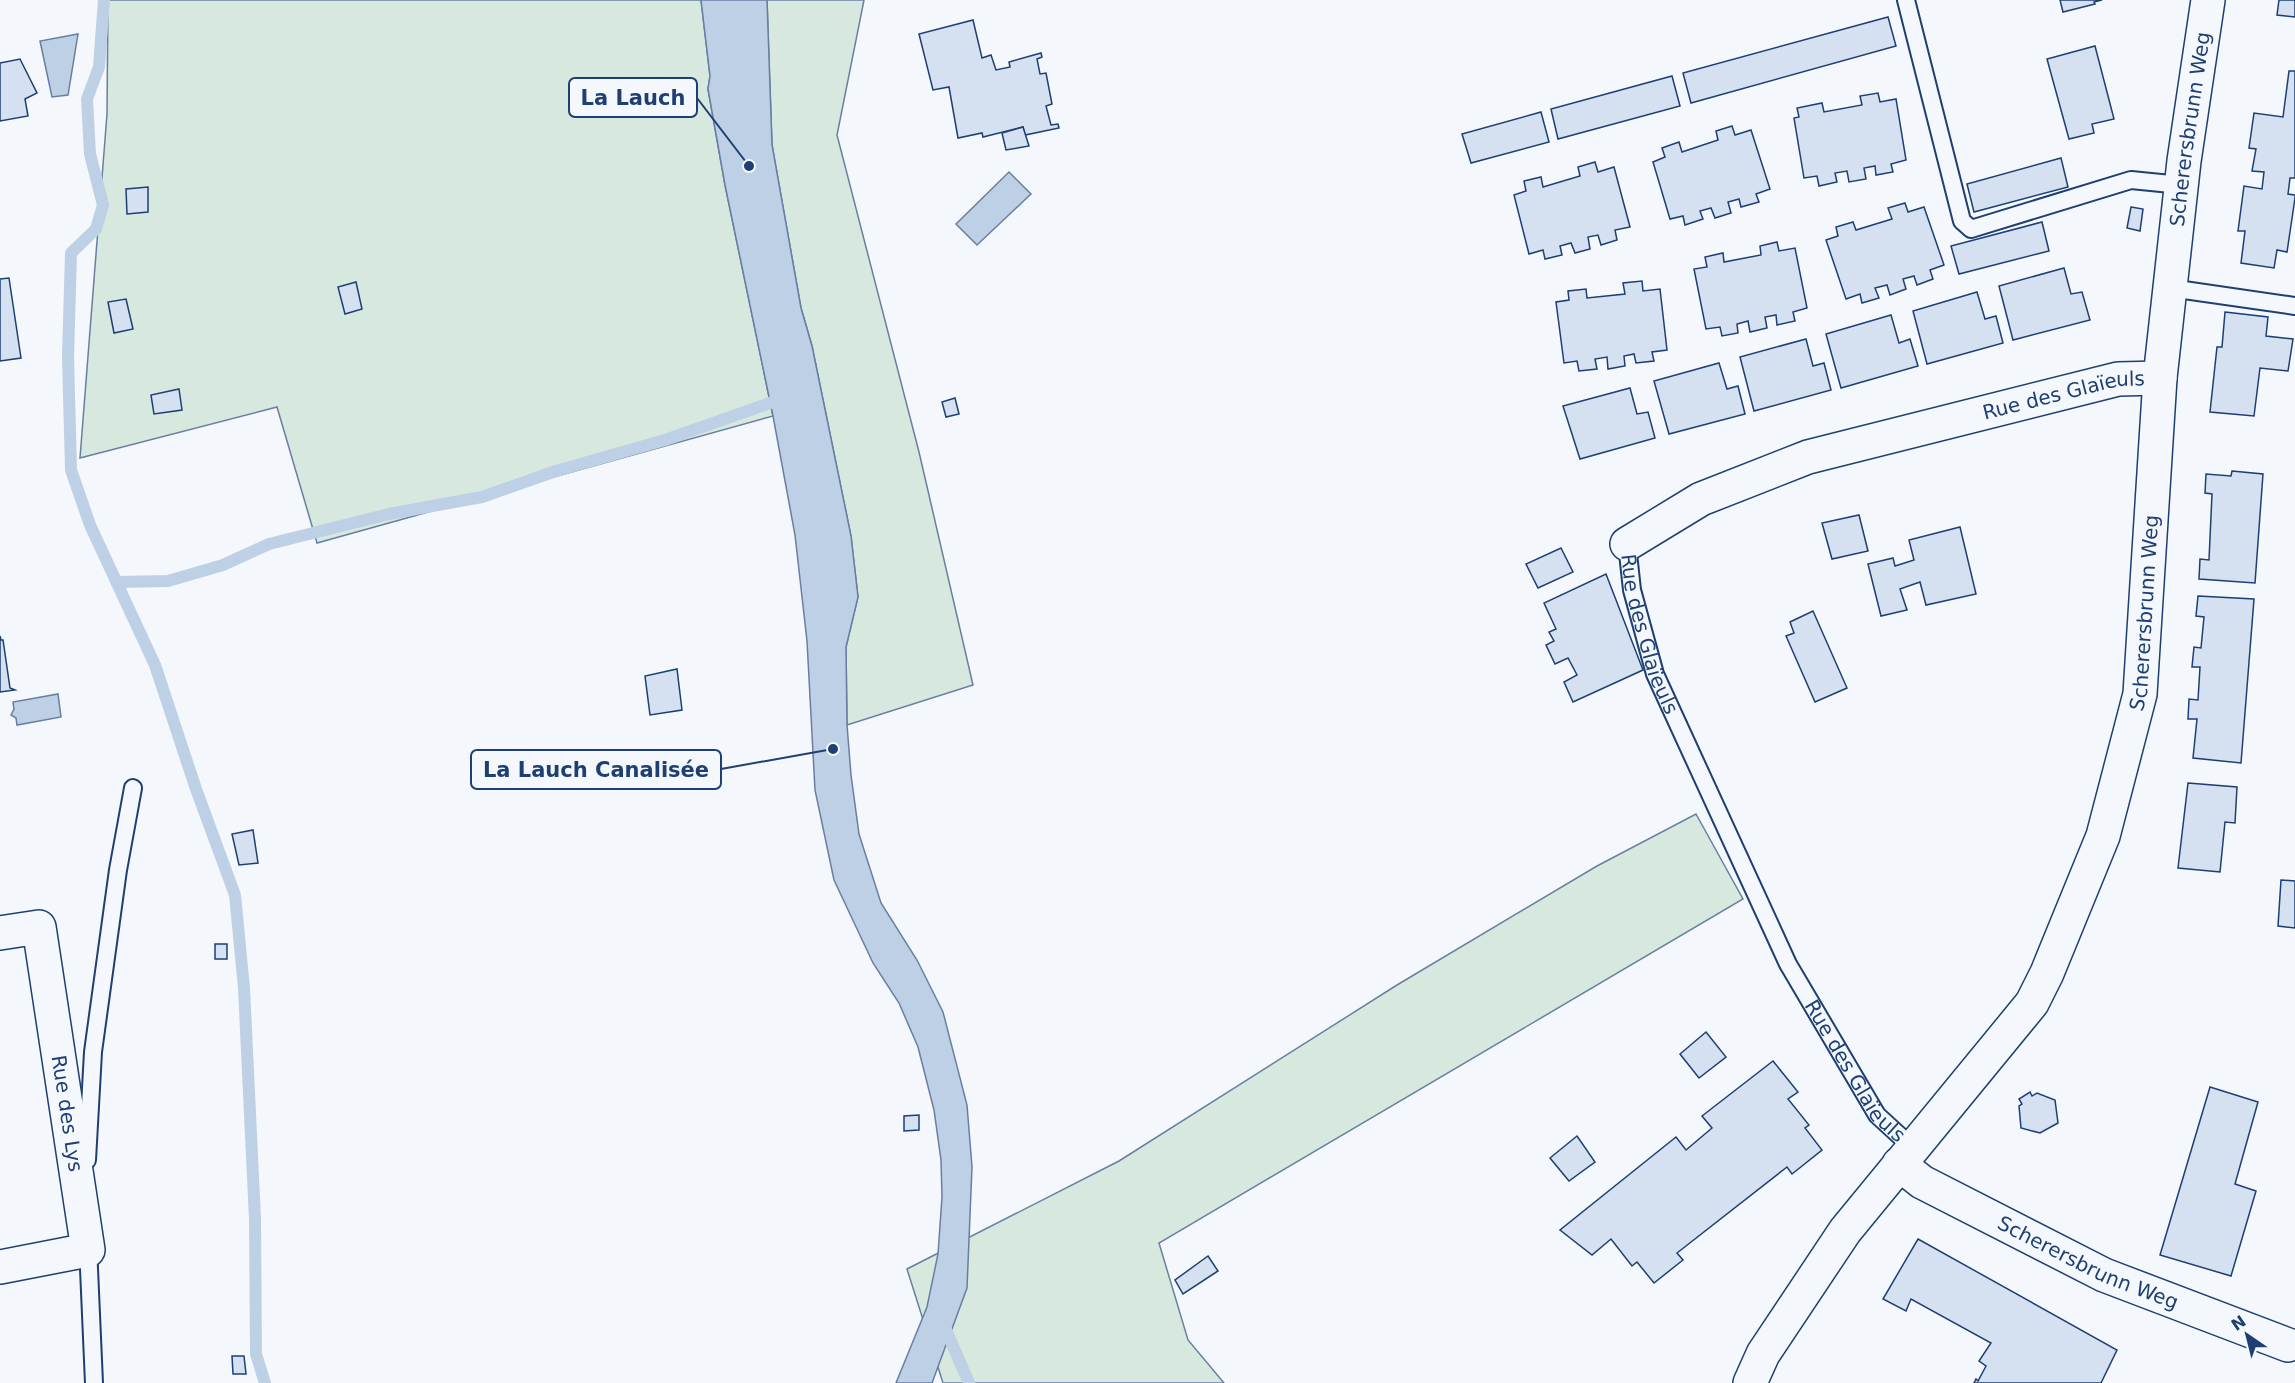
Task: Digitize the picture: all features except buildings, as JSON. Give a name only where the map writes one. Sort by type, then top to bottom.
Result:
[{"type":"street","name":"Scherersbrunn Weg","points":[[1750,1383],[1763,1354],[1845,1231],[2032,1002],[2047,973],[2103,836],[2140,693],[2160,378],[2181,185],[2208,0]]},
{"type":"street","name":"Rue des Glaïeuls","points":[[1627,544],[1701,499],[1808,457],[2118,379],[2160,378]]},
{"type":"street","name":"Rue des Lys","points":[[0,933],[39,927],[88,1250],[0,1267]]},
{"type":"street","name":"Scherersbrunn Weg","points":[[1906,1156],[1922,1182],[2103,1275],[2288,1345]]},
{"type":"lane","points":[[1906,0],[1962,221],[1971,229],[2131,180],[2181,185]]},
{"type":"lane","points":[[2170,288],[2295,306]]},
{"type":"lane","name":"Rue des Glaïeuls","points":[[1627,544],[1632,590],[1655,674],[1788,964],[1877,1115],[1906,1156]]},
{"type":"lane","points":[[94,1383],[86,1180],[93,1052],[118,870],[133,788]]},
{"type":"shaded area","points":[[108,0],[701,0],[710,76],[708,89],[725,185],[773,416],[317,543],[277,407],[80,458],[107,114]]},
{"type":"shaded area","points":[[767,0],[864,0],[837,135],[919,452],[973,685],[847,725],[846,647],[858,597],[851,536],[812,346],[801,308],[772,145]]},
{"type":"shaded area","points":[[1696,814],[1743,899],[1159,1243],[1188,1340],[1224,1383],[943,1383],[907,1269],[1119,1161],[1397,985],[1597,866]]},
{"type":"water","points":[[701,0],[767,0],[772,145],[801,308],[812,346],[851,536],[858,597],[846,647],[847,725],[859,834],[881,903],[917,960],[943,1012],[967,1105],[972,1167],[967,1288],[932,1383],[896,1383],[927,1307],[938,1254],[942,1197],[941,1160],[934,1110],[918,1047],[899,1003],[873,963],[834,880],[815,790],[807,641],[795,535],[708,89],[710,76]]},
{"type":"water","points":[[78,34],[68,95],[52,97],[40,41]]},
{"type":"water","points":[[1009,172],[1031,194],[977,245],[956,224]]},
{"type":"water","points":[[58,694],[61,717],[17,725],[16,718],[11,715],[14,709],[13,702]]},
{"type":"waterway","points":[[104,0],[99,67],[87,99],[90,154],[103,205],[96,229],[71,253],[68,356],[71,470],[90,525],[155,665],[196,789],[235,895],[244,988],[255,1219],[256,1354],[265,1383]]},
{"type":"waterway","points":[[118,582],[168,581],[223,565],[269,544],[389,514],[482,497],[556,471],[665,440],[784,398]]},
{"type":"waterway","points":[[943,1323],[969,1383]]},
{"type":"place","name":"La Lauch","points":[[749,166]]},
{"type":"place","name":"La Lauch Canalisée","points":[[833,749]]}]
